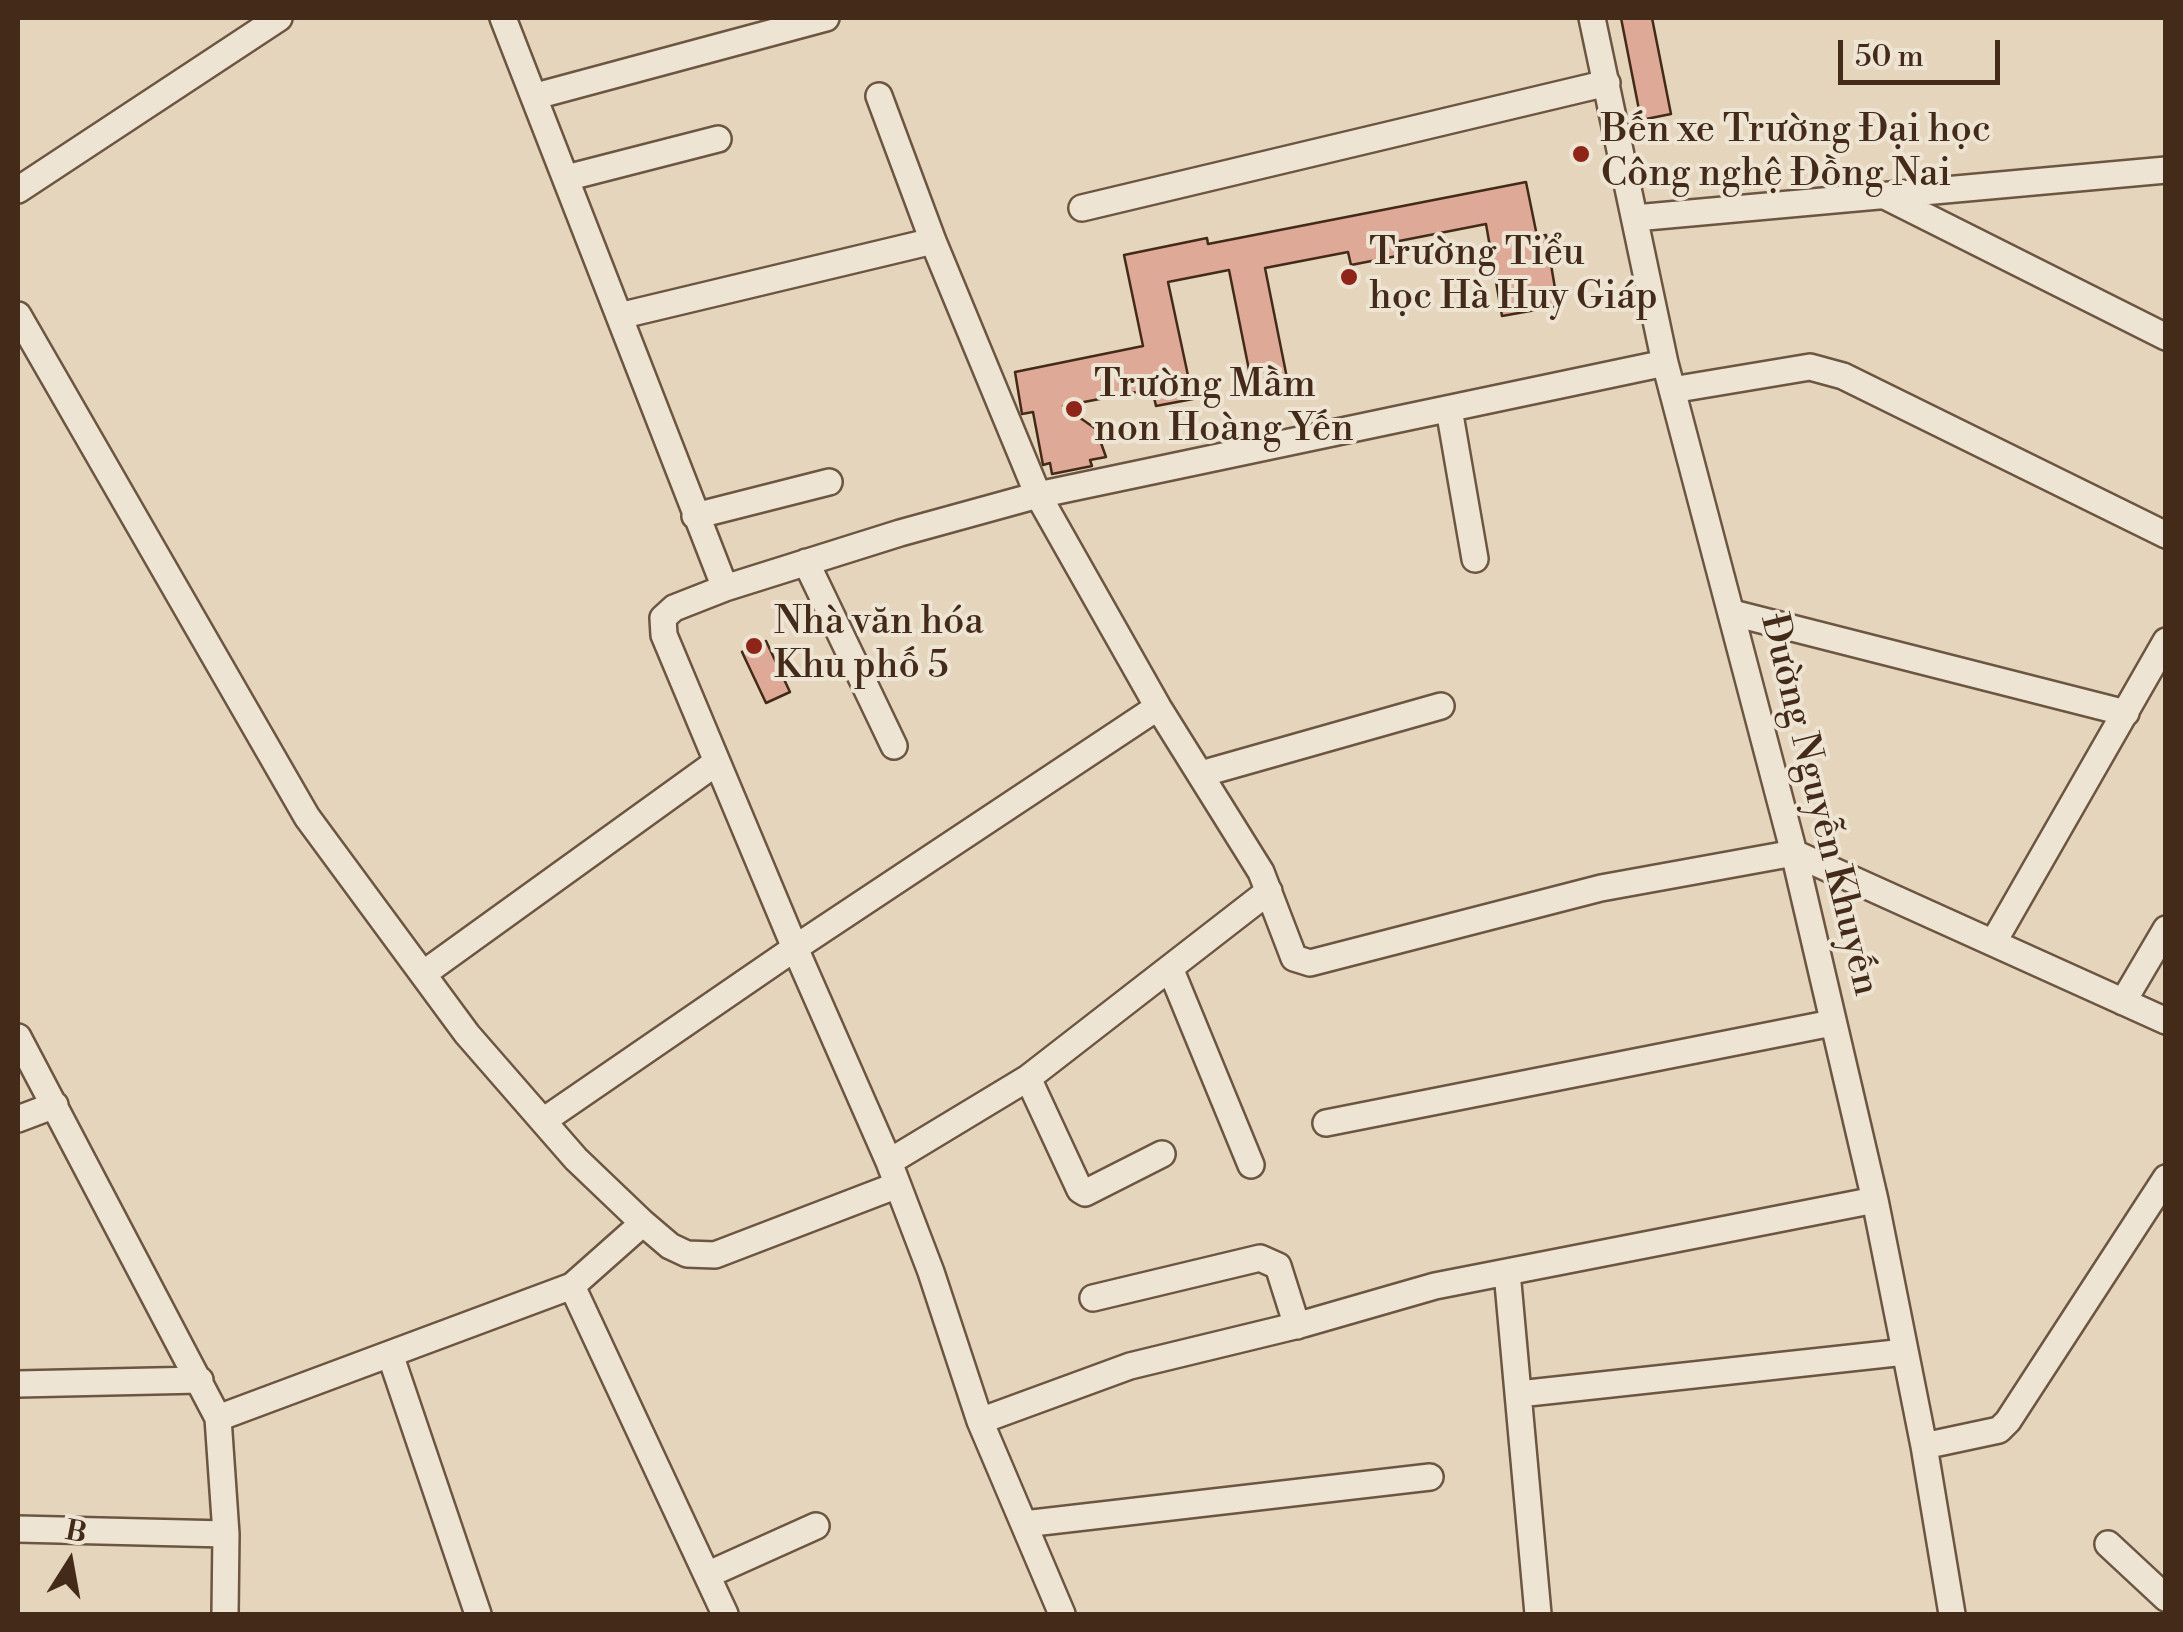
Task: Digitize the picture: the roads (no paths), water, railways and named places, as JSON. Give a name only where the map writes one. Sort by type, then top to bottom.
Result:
[{"type":"street","points":[[18,190],[279,18]]},
{"type":"street","points":[[502,18],[536,96],[725,588]]},
{"type":"street","points":[[536,96],[826,18]]},
{"type":"street","name":"Đường Nguyễn Khuyến","points":[[1592,18],[1664,363],[1794,853],[1875,1200],[1924,1446],[1952,1614]]},
{"type":"street","points":[[1082,208],[1607,84]]},
{"type":"street","points":[[879,96],[933,241],[1038,496],[1158,707],[1244,842],[1269,891],[1294,958],[1310,963],[1601,888],[1794,853],[2166,1021]]},
{"type":"street","points":[[566,178],[718,139]]},
{"type":"street","points":[[1635,218],[2166,170]]},
{"type":"street","points":[[1885,196],[2166,337]]},
{"type":"street","points":[[619,316],[933,241]]},
{"type":"street","points":[[18,315],[308,817],[467,1034],[576,1159],[643,1224],[687,1254],[715,1256],[892,1174],[1028,1078],[1269,891]]},
{"type":"street","points":[[1062,1614],[980,1421],[931,1272],[892,1174],[664,636],[663,618],[674,608],[725,588],[1038,496],[1664,363]]},
{"type":"street","points":[[1672,390],[1810,367],[1842,376],[2166,536]]},
{"type":"street","points":[[1449,409],[1475,559]]},
{"type":"street","points":[[696,516],[829,482]]},
{"type":"street","points":[[806,562],[894,746]]},
{"type":"street","points":[[1733,613],[2126,713]]},
{"type":"street","points":[[1993,943],[2166,642]]},
{"type":"street","points":[[1200,774],[1441,706]]},
{"type":"street","points":[[543,1121],[1158,707]]},
{"type":"street","points":[[422,974],[717,762]]},
{"type":"street","points":[[2123,1002],[2166,929]]},
{"type":"street","points":[[1170,968],[1251,1165]]},
{"type":"street","points":[[1326,1123],[1832,1023]]},
{"type":"street","points":[[18,1038],[218,1418],[226,1534],[225,1614]]},
{"type":"street","points":[[1028,1078],[1080,1190],[1085,1193],[1162,1154]]},
{"type":"street","points":[[18,1118],[54,1105]]},
{"type":"street","points":[[1924,1446],[1999,1430],[2008,1421],[2166,1178]]},
{"type":"street","points":[[980,1421],[1130,1366],[1297,1326],[1436,1286],[1875,1200]]},
{"type":"street","points":[[218,1418],[572,1286],[643,1224]]},
{"type":"street","points":[[1093,1298],[1260,1258],[1278,1266],[1297,1326]]},
{"type":"street","points":[[1506,1272],[1538,1614]]},
{"type":"street","points":[[572,1286],[726,1614]]},
{"type":"street","points":[[1519,1394],[1904,1352]]},
{"type":"street","points":[[390,1354],[478,1614]]},
{"type":"street","points":[[18,1384],[200,1380]]},
{"type":"street","points":[[1024,1524],[1430,1477]]},
{"type":"street","points":[[18,1522],[226,1534]]},
{"type":"street","points":[[707,1575],[816,1526]]},
{"type":"street","points":[[2108,1544],[2166,1598]]},
{"type":"place","name":"Bến xe Trường Đại học Công nghệ Đồng Nai","points":[[1581,154]]},
{"type":"place","name":"Trường Tiểu học Hà Huy Giáp","points":[[1349,277]]},
{"type":"place","name":"Trường Mầm non Hoàng Yến","points":[[1074,409]]},
{"type":"place","name":"Nhà văn hóa Khu phố 5","points":[[754,646]]}]
